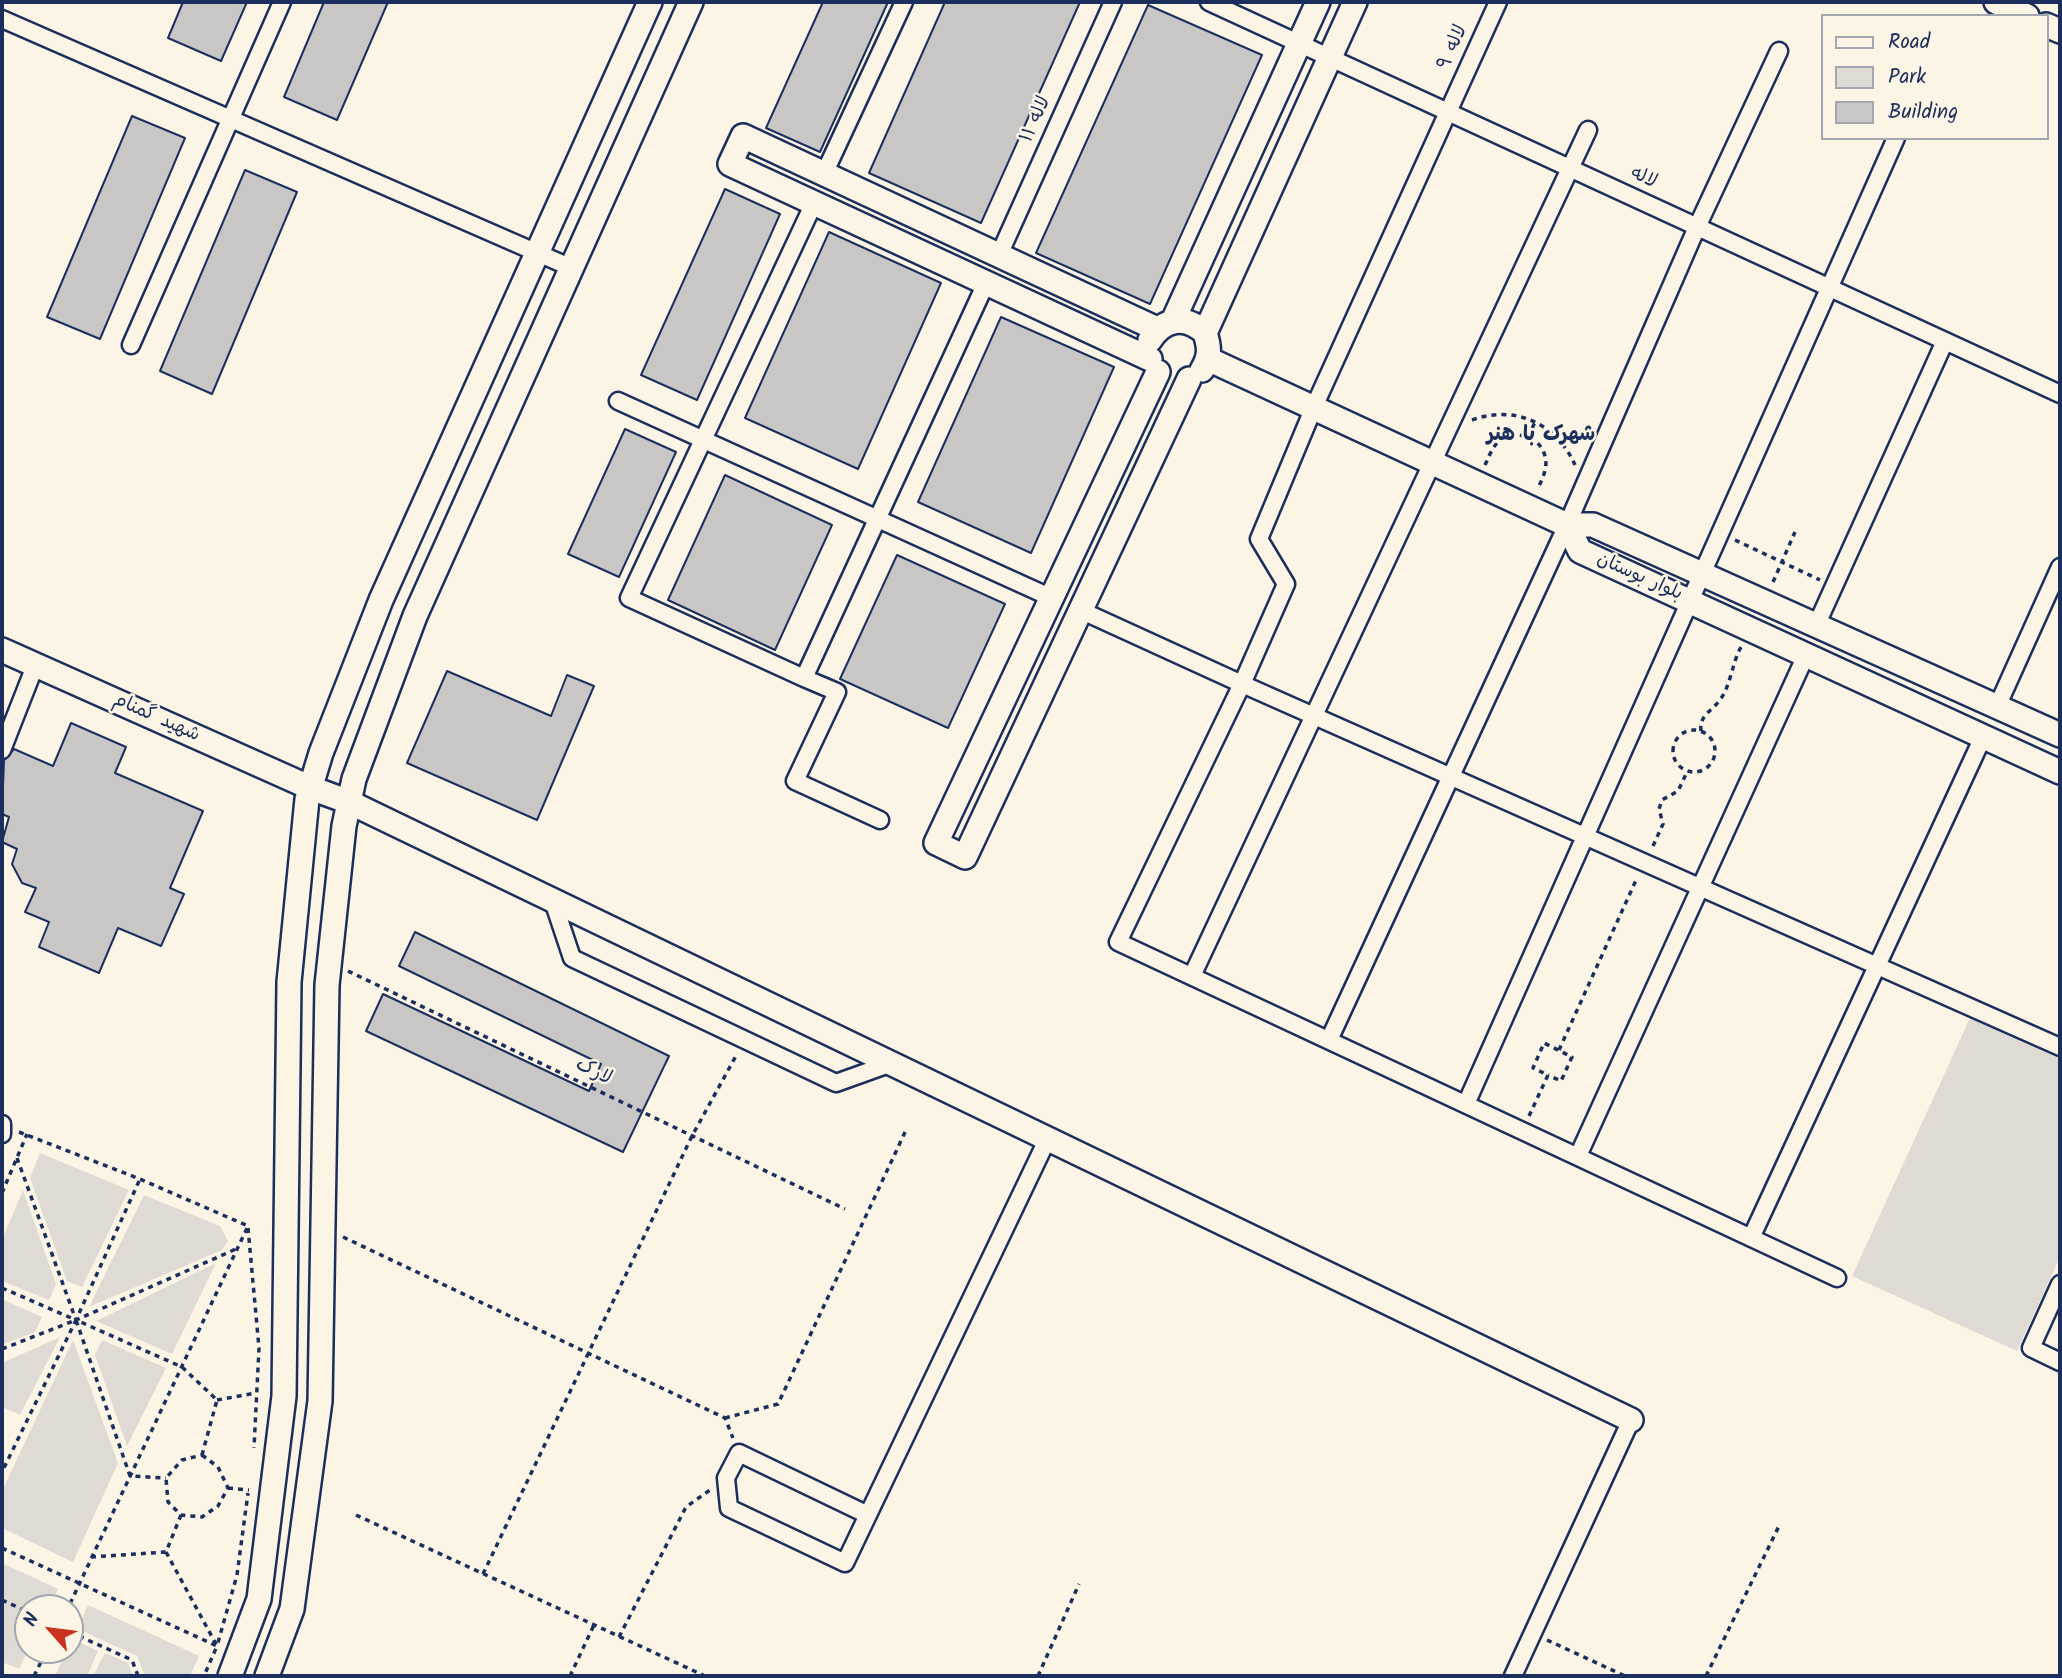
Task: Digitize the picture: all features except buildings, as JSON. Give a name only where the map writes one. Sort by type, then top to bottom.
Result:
[{"type":"street","points":[[131,345],[282,2]]},
{"type":"street","points":[[230,1676],[259,1599],[284,1396],[289,982],[310,788],[381,600],[650,2]]},
{"type":"street","points":[[268,1676],[292,1609],[320,1401],[330,962],[344,826],[354,779],[415,615],[691,2]]},
{"type":"street","points":[[824,174],[904,2]]},
{"type":"street","name":"لاله ۱۱","points":[[999,255],[1113,2]]},
{"type":"street","name":"لاله","points":[[1209,2],[2060,394]]},
{"type":"street","points":[[1189,379],[965,856],[936,843],[1052,598],[1154,365],[1150,341],[1165,325],[1318,2]]},
{"type":"street","points":[[1205,333],[1355,2]]},
{"type":"street","name":"لاله ۹","points":[[1241,684],[1286,584],[1259,539],[1314,407],[1498,2]]},
{"type":"street","points":[[1996,2],[2023,14]]},
{"type":"street","points":[[2,19],[572,268]]},
{"type":"street","points":[[1329,1040],[1567,525],[1697,227],[1779,51]]},
{"type":"street","points":[[1192,976],[1588,130]]},
{"type":"street","points":[[743,136],[824,174],[999,255],[1165,325],[1194,323],[1205,333],[1209,345],[1208,359],[1201,371],[1189,379],[1174,380],[1154,365],[986,283],[730,164],[743,136]]},
{"type":"street","points":[[1466,1104],[1895,140]]},
{"type":"street","points":[[814,203],[629,598],[836,692],[795,781],[880,820]]},
{"type":"street","points":[[804,678],[986,283]]},
{"type":"street","points":[[1816,626],[1945,341]]},
{"type":"street","points":[[1208,359],[1314,407],[1438,452],[1476,482],[1567,525]]},
{"type":"street","points":[[618,401],[1241,684],[2060,1047]]},
{"type":"street","name":"بلوار بوستان","points":[[2060,735],[1593,525],[1567,525],[1580,551],[2060,772]]},
{"type":"street","points":[[1997,707],[2060,567]]},
{"type":"street","name":"شهید گمنام","points":[[2,650],[310,788],[349,802],[554,904],[1631,1420]]},
{"type":"street","points":[[1578,1156],[1806,655]]},
{"type":"street","points":[[2,750],[35,666]]},
{"type":"street","points":[[1241,684],[1118,942],[1837,1278]]},
{"type":"street","points":[[1751,1238],[1983,737]]},
{"type":"street","points":[[554,904],[572,958],[836,1083],[889,1064]]},
{"type":"street","points":[[868,1515],[738,1453],[726,1478],[729,1508],[845,1563],[868,1515],[1047,1140]]},
{"type":"street","points":[[2060,1284],[2031,1348],[2060,1362]]},
{"type":"street","points":[[1513,1676],[1631,1420]]},
{"type":"path","points":[[1438,452],[1463,425],[1487,415],[1514,415],[1535,422],[1551,432],[1570,453],[1578,473],[1580,495]]},
{"type":"path","points":[[1528,437],[1535,422]]},
{"type":"path","points":[[1476,482],[1498,442],[1513,435],[1528,437],[1541,448],[1546,465],[1530,508]]},
{"type":"path","points":[[1764,603],[1796,532]]},
{"type":"path","points":[[1721,533],[1834,587]]},
{"type":"path","points":[[1701,731],[1685,732],[1674,744],[1674,761],[1686,772],[1703,771],[1714,758],[1713,742],[1701,731],[1700,723],[1720,700],[1750,629]]},
{"type":"path","points":[[1559,1050],[1663,824],[1660,809],[1662,800],[1678,791],[1686,772]]},
{"type":"path","name":"لارک","points":[[330,962],[845,1209]]},
{"type":"path","points":[[483,1574],[692,1136],[744,1040]]},
{"type":"path","points":[[1544,1044],[1572,1057],[1561,1081],[1548,1075],[1533,1068],[1544,1044]]},
{"type":"path","points":[[1523,1131],[1548,1075]]},
{"type":"path","points":[[323,1228],[725,1418],[778,1404],[907,1128]]},
{"type":"path","points":[[2,1130],[27,1133],[248,1226]]},
{"type":"path","points":[[2,1193],[27,1133]]},
{"type":"path","points":[[17,1158],[130,1476]]},
{"type":"path","points":[[2,1472],[76,1320],[140,1179]]},
{"type":"path","points":[[75,1594],[248,1226]]},
{"type":"path","points":[[248,1226],[259,1348],[254,1453]]},
{"type":"path","points":[[2,1349],[76,1320],[238,1248]]},
{"type":"path","points":[[2,1288],[182,1367],[217,1399]]},
{"type":"path","points":[[217,1399],[257,1393]]},
{"type":"path","points":[[202,1455],[217,1399]]},
{"type":"path","points":[[725,1418],[738,1453]]},
{"type":"path","points":[[202,1455],[182,1460],[166,1478],[168,1502],[181,1515],[202,1517],[218,1506],[228,1488]]},
{"type":"path","points":[[202,1455],[218,1467],[228,1488]]},
{"type":"path","points":[[130,1476],[166,1478]]},
{"type":"path","points":[[204,1676],[237,1575],[251,1478]]},
{"type":"path","points":[[619,1637],[685,1507],[726,1478]]},
{"type":"path","points":[[228,1488],[249,1490]]},
{"type":"path","points":[[166,1552],[181,1515]]},
{"type":"path","points":[[356,1515],[705,1676]]},
{"type":"path","points":[[1706,1676],[1779,1526]]},
{"type":"path","points":[[2,1548],[216,1646]]},
{"type":"path","points":[[91,1557],[166,1552]]},
{"type":"path","points":[[166,1552],[216,1646]]},
{"type":"path","points":[[1038,1676],[1079,1584]]},
{"type":"path","points":[[570,1676],[594,1625]]},
{"type":"path","points":[[1533,1633],[1625,1676]]},
{"type":"path","points":[[84,1638],[132,1660],[138,1676]]},
{"type":"green space","points":[[1970,1018],[2060,1059],[2060,1257],[2017,1351],[1852,1276]]},
{"type":"green space","points":[[40,1153],[129,1190],[82,1287],[67,1281],[30,1178]]},
{"type":"green space","points":[[23,1190],[56,1284],[49,1300],[2,1281],[2,1240]]},
{"type":"green space","points":[[144,1195],[220,1226],[228,1241],[222,1250],[89,1307]]},
{"type":"green space","points":[[216,1263],[172,1354],[96,1321]]},
{"type":"green space","points":[[2,1299],[42,1317],[35,1332],[2,1345]]},
{"type":"green space","points":[[60,1337],[20,1415],[2,1407],[2,1363]]},
{"type":"green space","points":[[73,1340],[118,1463],[73,1562],[2,1528],[2,1491]]},
{"type":"green space","points":[[102,1340],[166,1368],[127,1446],[95,1355]]},
{"type":"green space","points":[[2,1563],[58,1589],[56,1594],[14,1594],[14,1664],[21,1664],[19,1669],[2,1662]]},
{"type":"green space","points":[[88,1605],[199,1656],[190,1676],[145,1676],[137,1656],[84,1632],[84,1615]]},
{"type":"green space","points":[[84,1645],[98,1651],[87,1676],[55,1676],[61,1664],[84,1664]]},
{"type":"green space","points":[[105,1653],[128,1663],[133,1676],[93,1676]]},
{"type":"district","name":"شهرک با هنر","points":[[1541,436]]}]
